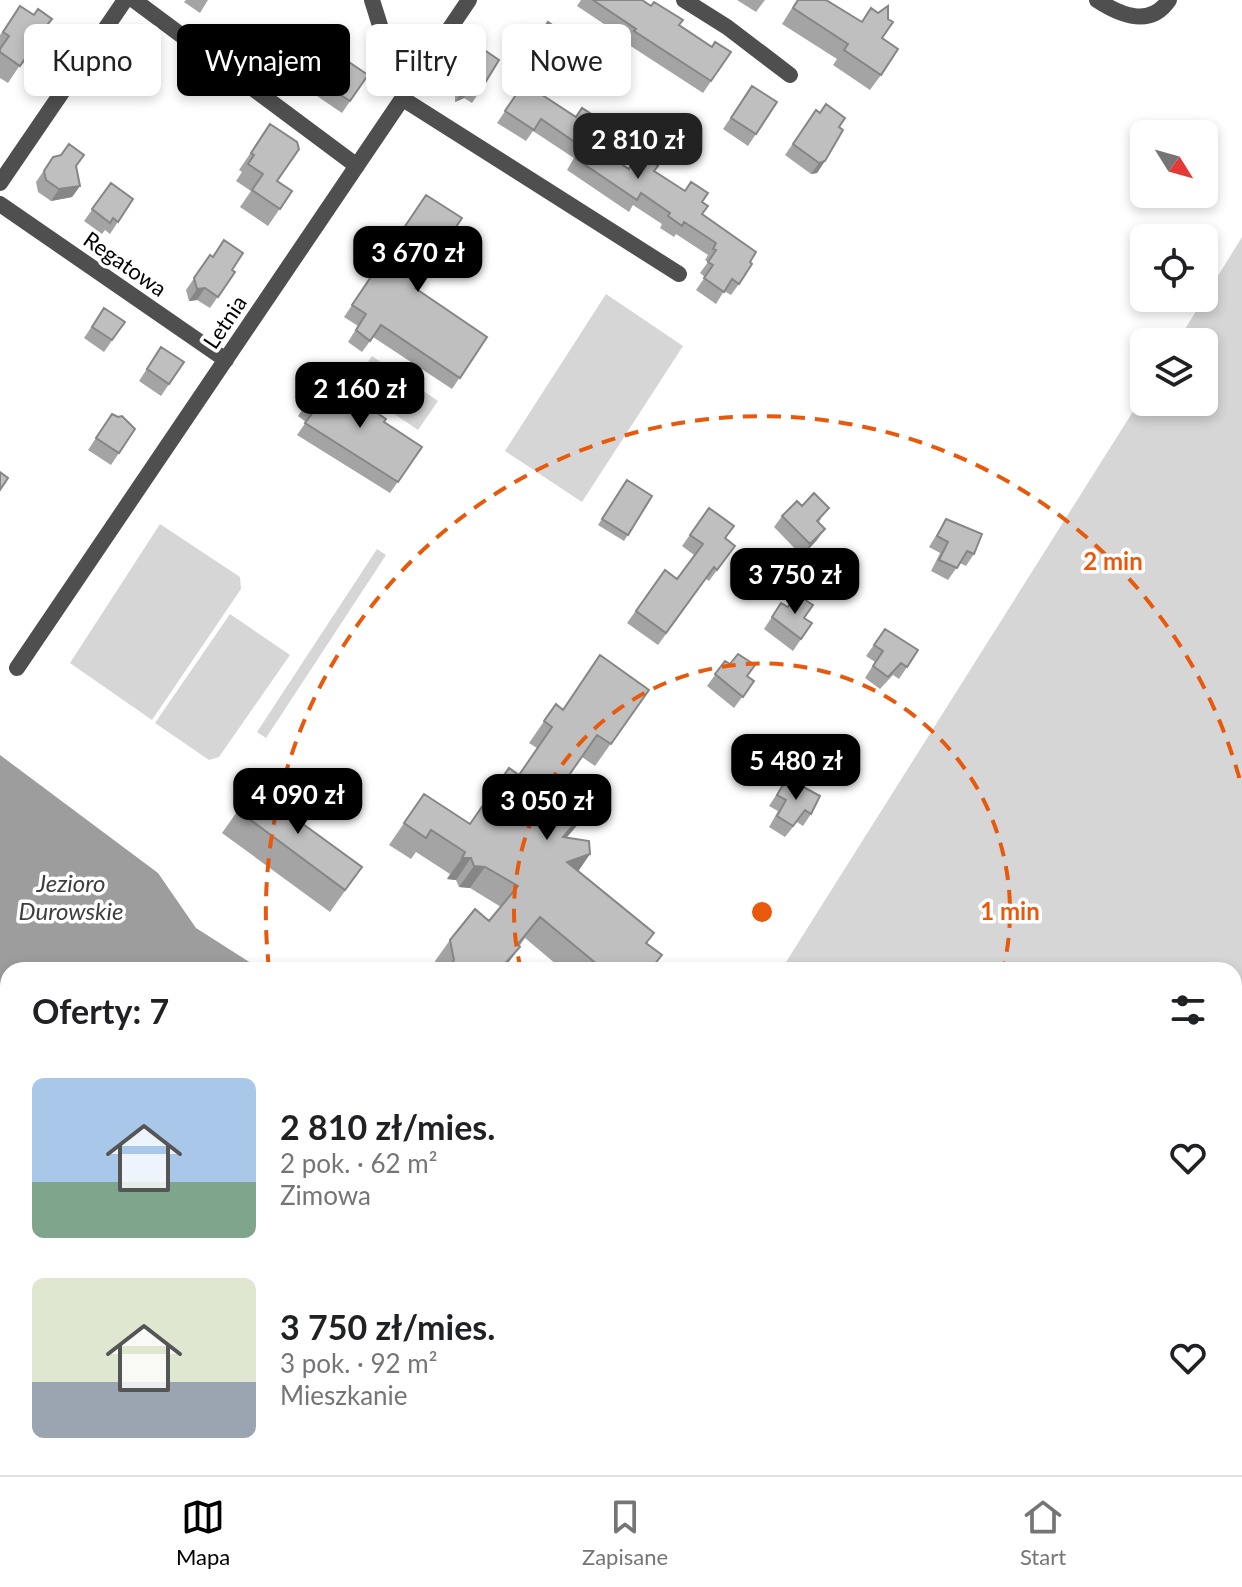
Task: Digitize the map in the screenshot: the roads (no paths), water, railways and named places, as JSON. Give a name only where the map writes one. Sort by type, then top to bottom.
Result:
[{"type":"street","points":[[0,183],[125,0]]},
{"type":"street","points":[[134,0],[357,166]]},
{"type":"street","points":[[372,0],[380,24]]},
{"type":"street","name":"Letnia","points":[[453,24],[469,0]]},
{"type":"street","points":[[684,0],[727,27],[790,75]]},
{"type":"street","points":[[1097,0],[1118,14],[1141,18],[1166,4]]},
{"type":"street","name":"Letnia","points":[[17,668],[405,96]]},
{"type":"street","points":[[403,99],[679,274]]},
{"type":"street","name":"Regatowa","points":[[0,204],[226,360]]},
{"type":"water","name":"Jezioro Durowskie","points":[[0,755],[158,873],[196,928],[249,962],[0,962]]}]
